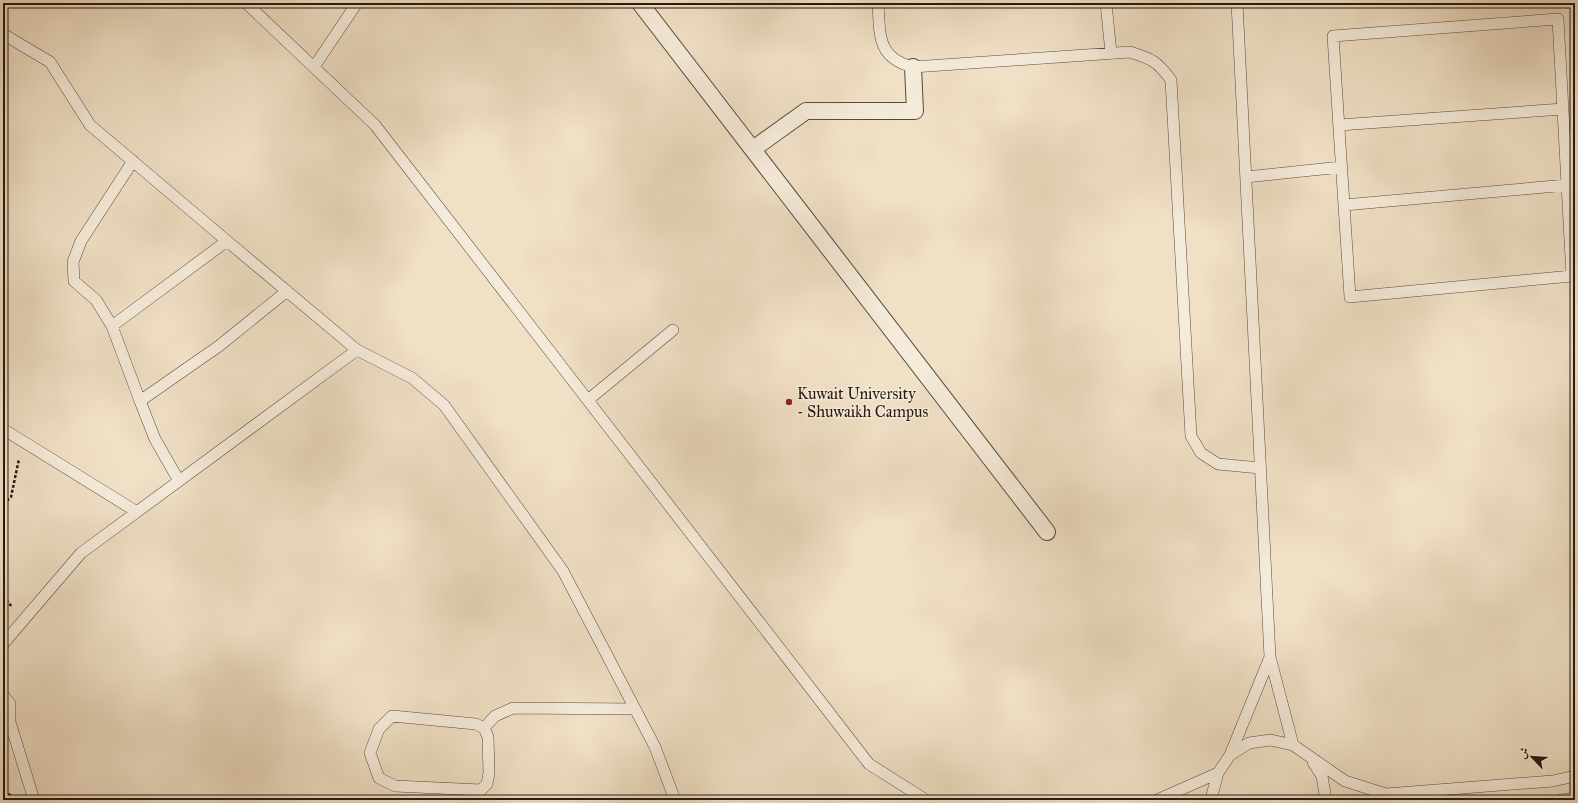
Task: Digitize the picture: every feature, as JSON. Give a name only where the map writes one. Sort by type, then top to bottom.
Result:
[{"type":"street","points":[[640,3],[1048,532]]},
{"type":"street","points":[[753,149],[806,111],[915,111],[913,67]]},
{"type":"lane","points":[[246,3],[375,125],[869,764],[926,800]]},
{"type":"lane","points":[[314,67],[357,3]]},
{"type":"lane","points":[[878,3],[881,43],[888,55],[900,64],[913,67],[1130,52],[1147,57],[1160,65],[1171,80],[1191,436],[1201,453],[1218,464],[1260,468]]},
{"type":"lane","points":[[1106,3],[1111,53]]},
{"type":"lane","points":[[1237,3],[1270,657],[1293,745]]},
{"type":"lane","points":[[1558,19],[1563,109],[1570,152],[1567,185],[1572,276],[1350,297],[1333,36],[1558,19]]},
{"type":"lane","points":[[3,34],[50,62],[90,125],[227,241],[357,350],[412,378],[444,405],[563,571],[655,747],[675,800]]},
{"type":"lane","points":[[1339,125],[1563,109]]},
{"type":"lane","points":[[133,161],[81,241],[73,262],[74,281],[96,300],[112,326],[155,440],[179,481]]},
{"type":"lane","points":[[1246,177],[1341,167]]},
{"type":"lane","points":[[1344,205],[1567,185]]},
{"type":"lane","points":[[112,326],[227,241]]},
{"type":"lane","points":[[140,400],[219,346],[287,291]]},
{"type":"lane","points":[[588,400],[673,330]]},
{"type":"lane","points":[[3,644],[80,554],[357,350]]},
{"type":"lane","points":[[3,429],[137,512]]},
{"type":"lane","points":[[1213,800],[1212,795],[1218,773],[1230,755],[1270,657]]},
{"type":"lane","points":[[3,695],[10,704],[10,722],[34,800]]},
{"type":"lane","points":[[484,728],[495,716],[512,708],[635,709]]},
{"type":"lane","points":[[392,716],[476,724],[484,728],[488,737],[489,773],[487,784],[481,790],[395,786],[379,778],[370,752],[379,729],[392,716]]},
{"type":"lane","points":[[1230,755],[1249,743],[1271,740],[1293,745],[1345,781],[1386,794],[1553,780],[1575,776]]},
{"type":"lane","points":[[1311,758],[1322,776],[1326,800]]},
{"type":"lane","points":[[1157,800],[1218,773]]},
{"type":"lane","points":[[1561,800],[1575,798]]},
{"type":"path","points":[[3,504],[11,497],[20,457],[28,444]]},
{"type":"place","name":"Kuwait University - Shuwaikh Campus","points":[[789,402]]}]
